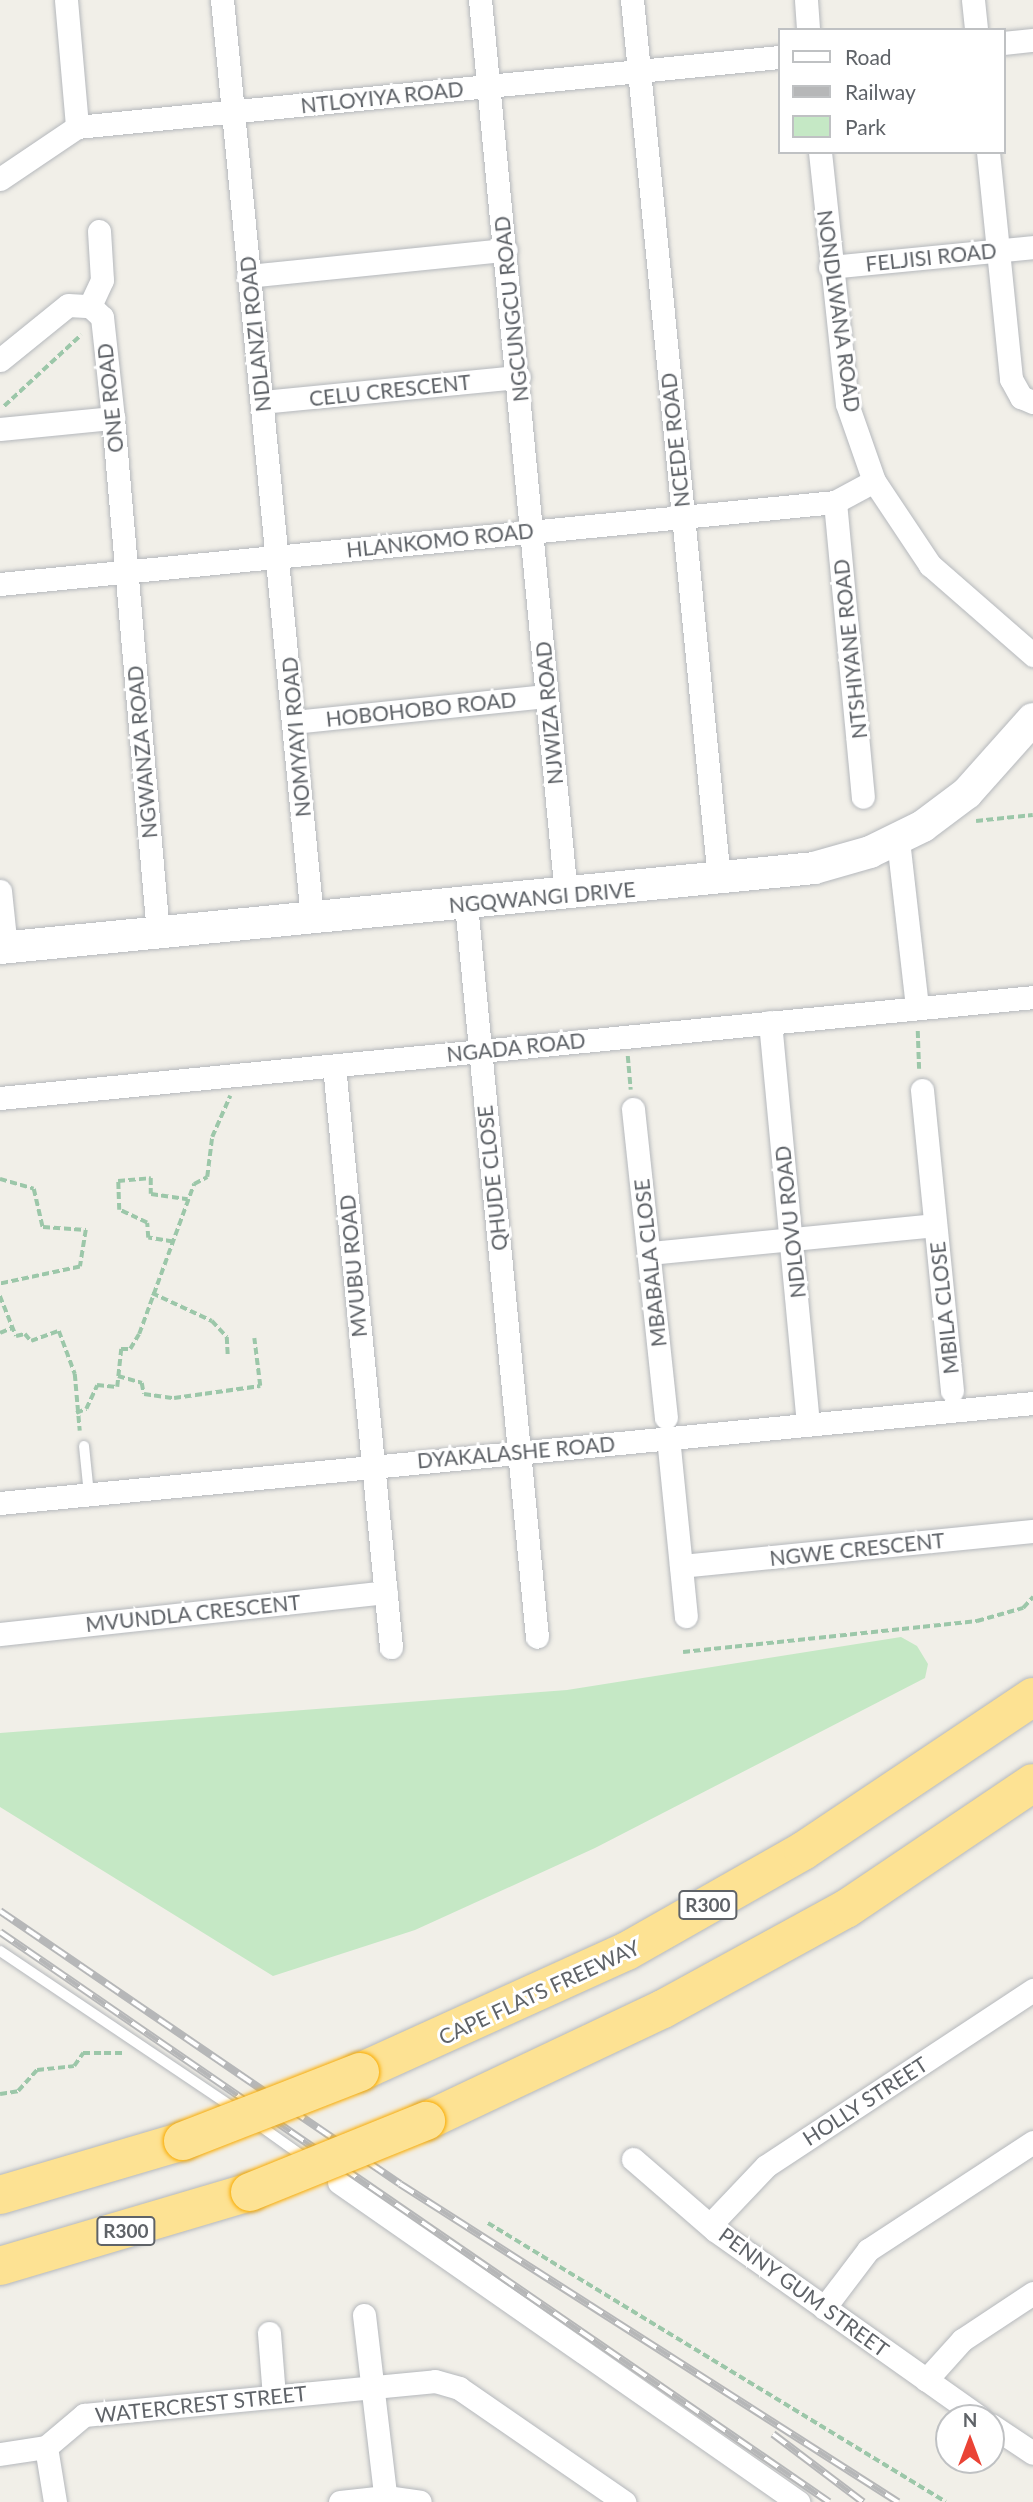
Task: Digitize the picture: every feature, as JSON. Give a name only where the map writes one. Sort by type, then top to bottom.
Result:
[{"type":"highway","name":"CAPE FLATS FREEWAY","points":[[0,2195],[183,2141],[360,2072],[627,1951],[803,1851],[1033,1697]]},
{"type":"highway","name":"R300","points":[[0,2266],[250,2192],[426,2121],[663,2008],[846,1909],[1033,1783]]},
{"type":"street","points":[[66,0],[77,127]]},
{"type":"street","name":"NDLANZI ROAD","points":[[222,0],[235,111],[248,276],[279,556]]},
{"type":"street","name":"NGCUNGCU ROAD","points":[[480,0],[485,87],[506,250],[531,531]]},
{"type":"street","name":"NCEDE ROAD","points":[[632,0],[719,880]]},
{"type":"street","points":[[806,0],[808,28]]},
{"type":"street","points":[[973,0],[976,28]]},
{"type":"street","points":[[1005,43],[1033,40]]},
{"type":"street","name":"NTLOYIYA ROAD","points":[[0,179],[77,127],[778,57]]},
{"type":"street","name":"NONDLWANA ROAD","points":[[820,154],[830,267],[847,404],[874,481],[930,565],[1033,655]]},
{"type":"street","points":[[988,154],[1011,379],[1021,397],[1033,402]]},
{"type":"street","name":"ONE ROAD","points":[[99,231],[102,280],[96,311],[113,418],[126,572]]},
{"type":"street","name":"FELJISI ROAD","points":[[830,267],[1033,247]]},
{"type":"street","points":[[248,276],[506,250]]},
{"type":"street","points":[[0,360],[68,305],[96,311]]},
{"type":"street","name":"CELU CRESCENT","points":[[262,402],[519,377]]},
{"type":"street","points":[[0,429],[113,418]]},
{"type":"street","name":"HLANKOMO ROAD","points":[[0,584],[835,502],[874,481]]},
{"type":"street","name":"NTSHIYANE ROAD","points":[[835,502],[863,797]]},
{"type":"street","name":"NJWIZA ROAD","points":[[531,531],[566,894]]},
{"type":"street","name":"NOMYAYI ROAD","points":[[279,556],[313,918]]},
{"type":"street","name":"NGWANZA ROAD","points":[[126,572],[158,933]]},
{"type":"street","name":"HOBOHOBO ROAD","points":[[294,722],[547,696]]},
{"type":"street","name":"NGQWANGI DRIVE","points":[[3,948],[719,880],[814,868],[898,840],[967,793],[1033,719]]},
{"type":"street","points":[[898,840],[917,1008]]},
{"type":"street","points":[[0,891],[3,948]]},
{"type":"street","name":"QHUDE CLOSE","points":[[466,904],[537,1637]]},
{"type":"street","name":"NGADA ROAD","points":[[0,1098],[1033,997]]},
{"type":"street","name":"NDLOVU ROAD","points":[[770,1022],[808,1423]]},
{"type":"street","name":"MVUBU ROAD","points":[[334,1066],[373,1465]]},
{"type":"street","name":"MBILA CLOSE","points":[[922,1090],[952,1391]]},
{"type":"street","name":"MBABALA CLOSE","points":[[634,1110],[667,1427]]},
{"type":"street","name":"MBILA CLOSE","points":[[650,1253],[935,1225]]},
{"type":"street","name":"DYAKALASHE ROAD","points":[[0,1503],[519,1452],[667,1427],[808,1423],[1033,1404]]},
{"type":"street","points":[[667,1427],[686,1616]]},
{"type":"street","points":[[373,1465],[391,1647]]},
{"type":"street","name":"NGWE CRESCENT","points":[[681,1566],[1033,1531]]},
{"type":"street","name":"MVUNDLA CRESCENT","points":[[0,1634],[386,1592]]},
{"type":"street","name":"HOLLY STREET","points":[[710,2225],[766,2166],[1033,1990]]},
{"type":"street","points":[[824,2308],[868,2250],[1033,2142]]},
{"type":"street","name":"PENNY GUM STREET","points":[[633,2159],[710,2225],[961,2404]]},
{"type":"street","points":[[339,2182],[797,2502]]},
{"type":"street","points":[[926,2380],[962,2340],[1033,2293]]},
{"type":"street","points":[[364,2315],[386,2499]]},
{"type":"street","points":[[269,2333],[274,2396]]},
{"type":"street","name":"WATERCREST STREET","points":[[0,2454],[46,2446],[84,2415],[435,2381],[459,2388],[624,2502]]},
{"type":"street","points":[[1005,2434],[1033,2453]]},
{"type":"street","points":[[46,2446],[55,2502]]},
{"type":"street","points":[[340,2502],[386,2499],[420,2502]]},
{"type":"lane","points":[[84,1446],[89,1494]]},
{"type":"lane","points":[[0,1951],[136,2040],[339,2182]]},
{"type":"path","points":[[0,409],[96,311]]},
{"type":"path","points":[[972,821],[1033,815]]},
{"type":"path","points":[[917,1008],[922,1090]]},
{"type":"path","points":[[626,1037],[634,1110]]},
{"type":"path","points":[[76,1413],[86,1409],[97,1385],[117,1387],[121,1349],[130,1349],[139,1334],[152,1293],[197,1178],[207,1177],[212,1137],[230,1104],[232,1076]]},
{"type":"path","points":[[173,1242],[148,1238],[147,1223],[119,1210],[118,1181],[151,1178],[151,1194],[188,1199]]},
{"type":"path","points":[[0,1179],[34,1189],[43,1227],[86,1230],[80,1267],[0,1284]]},
{"type":"path","points":[[152,1293],[212,1321],[227,1337],[228,1356]]},
{"type":"path","points":[[0,1296],[12,1328],[31,1341],[59,1331],[75,1374],[76,1413],[84,1446]]},
{"type":"path","points":[[0,1333],[12,1328]]},
{"type":"path","points":[[118,1376],[142,1383],[144,1394],[174,1398],[260,1386],[254,1338]]},
{"type":"path","points":[[683,1652],[977,1621],[1023,1608],[1033,1597]]},
{"type":"path","points":[[0,2094],[18,2091],[37,2070],[74,2066],[83,2053],[126,2053],[136,2040]]},
{"type":"path","points":[[488,2223],[946,2502]]},
{"type":"green space","points":[[901,1637],[917,1646],[928,1664],[925,1678],[595,1848],[415,1930],[273,1976],[0,1807],[0,1733],[567,1690]]},
{"type":"railway","points":[[0,1911],[400,2184],[898,2502]]},
{"type":"railway","points":[[0,1932],[829,2502]]},
{"type":"railway","points":[[773,2434],[863,2502]]}]
